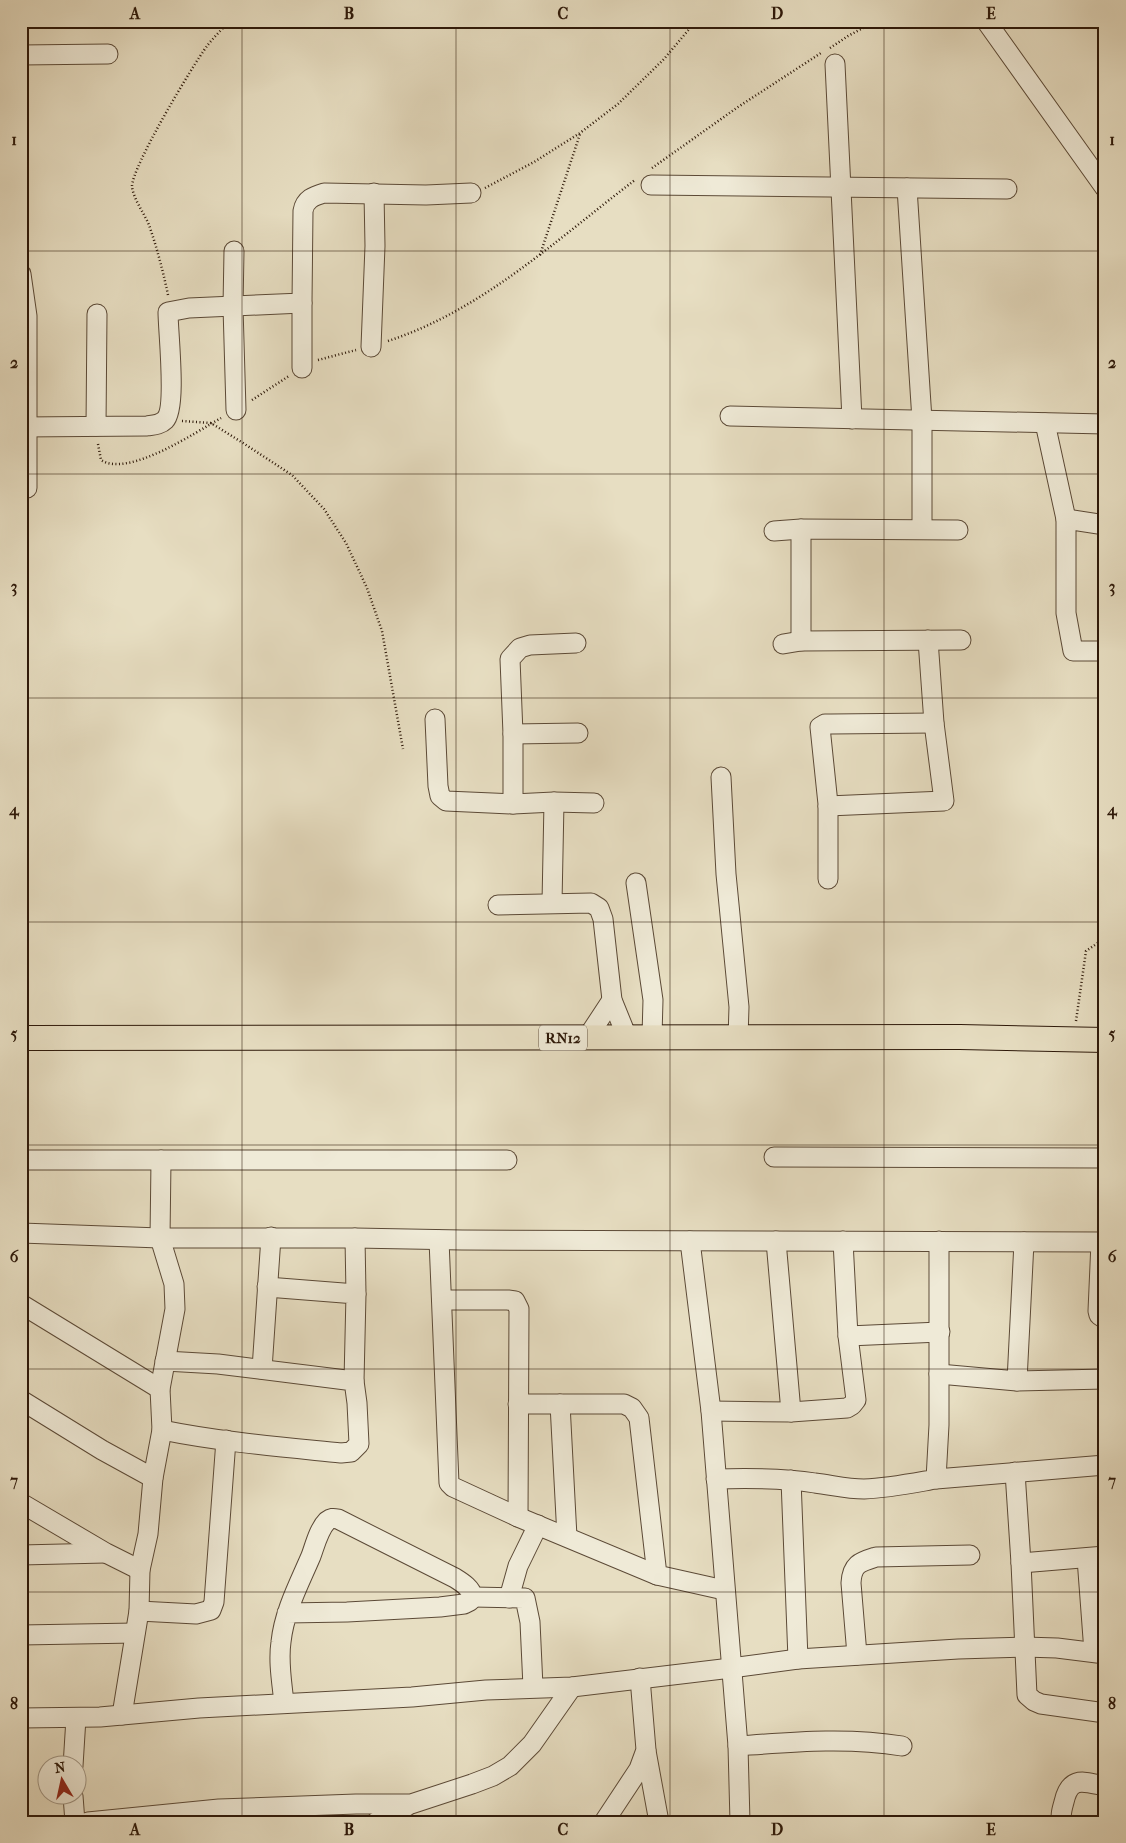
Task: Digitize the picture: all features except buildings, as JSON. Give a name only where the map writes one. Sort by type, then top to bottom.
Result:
[{"type":"main road","name":"RN12","points":[[21,1038],[587,1038],[652,1036],[738,1038],[960,1037],[1105,1040]]},
{"type":"street","points":[[986,21],[1105,188]]},
{"type":"street","points":[[21,55],[108,54]]},
{"type":"street","points":[[835,64],[852,419]]},
{"type":"street","points":[[645,178],[840,187],[1007,189]]},
{"type":"street","points":[[907,188],[922,420],[922,529]]},
{"type":"street","points":[[302,368],[304,205],[309,199],[324,193],[471,193]]},
{"type":"street","points":[[371,347],[375,246],[374,193]]},
{"type":"street","points":[[234,251],[233,307],[236,410]]},
{"type":"street","points":[[21,274],[26,316],[24,427],[27,488]]},
{"type":"street","points":[[24,427],[147,426],[158,424],[165,420],[171,404],[168,312],[189,308],[302,303]]},
{"type":"street","points":[[96,314],[96,426]]},
{"type":"street","points":[[730,416],[1105,424]]},
{"type":"street","points":[[1045,423],[1066,519],[1066,613],[1073,651],[1105,651]]},
{"type":"street","points":[[1066,519],[1105,525]]},
{"type":"street","points":[[801,529],[792,642],[961,640]]},
{"type":"street","points":[[774,531],[801,529],[958,530]]},
{"type":"street","points":[[828,806],[944,801],[934,723],[928,640]]},
{"type":"street","points":[[513,804],[510,660],[520,648],[530,645],[576,643]]},
{"type":"street","points":[[435,719],[438,786],[440,796],[446,801],[513,804],[594,803]]},
{"type":"street","points":[[828,880],[828,806],[820,727],[831,724],[934,723]]},
{"type":"street","points":[[513,734],[578,733]]},
{"type":"street","points":[[721,778],[726,874],[739,1007],[738,1038]]},
{"type":"street","points":[[552,904],[554,802]]},
{"type":"street","points":[[636,883],[653,1000],[652,1036]]},
{"type":"street","points":[[498,905],[591,903],[599,908],[603,919],[612,1000],[627,1037]]},
{"type":"street","points":[[587,1038],[612,1000]]},
{"type":"street","points":[[774,1157],[1105,1158]]},
{"type":"street","points":[[21,1160],[507,1160]]},
{"type":"street","points":[[122,1716],[139,1611],[140,1570],[148,1534],[153,1478],[162,1430],[160,1389],[175,1309],[174,1284],[160,1238],[161,1160]]},
{"type":"street","points":[[21,1233],[160,1238],[1103,1242],[1098,1311],[1099,1315],[1105,1319]]},
{"type":"street","points":[[262,1369],[270,1237]]},
{"type":"street","points":[[162,1430],[280,1447],[342,1453],[351,1452],[359,1444],[354,1381],[355,1238]]},
{"type":"street","points":[[439,1240],[449,1483],[518,1517],[657,1575],[724,1590]]},
{"type":"street","points":[[690,1241],[716,1479],[738,1746],[740,1822]]},
{"type":"street","points":[[776,1241],[791,1412]]},
{"type":"street","points":[[710,1411],[791,1412],[847,1408],[852,1406],[856,1400],[848,1336],[842,1241]]},
{"type":"street","points":[[936,1479],[940,1425],[939,1241]]},
{"type":"street","points":[[1017,1381],[1024,1242]]},
{"type":"street","points":[[267,1287],[356,1294]]},
{"type":"street","points":[[442,1300],[508,1300],[515,1301],[519,1309],[518,1517]]},
{"type":"street","points":[[21,1304],[160,1389]]},
{"type":"street","points":[[848,1336],[940,1332]]},
{"type":"street","points":[[165,1361],[262,1369],[354,1381]]},
{"type":"street","points":[[940,1374],[1017,1381],[1105,1379]]},
{"type":"street","points":[[21,1400],[102,1450],[153,1478]]},
{"type":"street","points":[[518,1404],[624,1404],[632,1408],[639,1418],[657,1575]]},
{"type":"street","points":[[560,1404],[567,1537]]},
{"type":"street","points":[[139,1611],[196,1614],[211,1610],[214,1602],[226,1440]]},
{"type":"street","points":[[716,1479],[791,1480],[841,1488],[863,1489],[887,1488],[936,1479],[1105,1466]]},
{"type":"street","points":[[1015,1472],[1027,1695],[1041,1704],[1105,1713]]},
{"type":"street","points":[[791,1480],[798,1659]]},
{"type":"street","points":[[21,1504],[106,1553],[140,1570]]},
{"type":"street","points":[[284,1703],[280,1652],[287,1613],[325,1523],[333,1518],[455,1578],[466,1585],[472,1592],[473,1597]]},
{"type":"street","points":[[509,1598],[518,1566],[538,1525]]},
{"type":"street","points":[[21,1554],[106,1553]]},
{"type":"street","points":[[857,1655],[851,1583],[851,1572],[856,1566],[862,1561],[876,1557],[970,1555]]},
{"type":"street","points":[[21,1718],[122,1716],[199,1708],[572,1687],[798,1659],[857,1655],[1024,1646],[1099,1653],[1096,1557],[1021,1563]]},
{"type":"street","points":[[473,1597],[525,1598],[530,1622],[533,1688]]},
{"type":"street","points":[[287,1613],[440,1607],[464,1604],[473,1597]]},
{"type":"street","points":[[21,1635],[134,1633]]},
{"type":"street","points":[[640,1678],[646,1750],[659,1822]]},
{"type":"street","points":[[376,1822],[411,1804],[493,1776],[510,1766],[532,1744],[572,1687]]},
{"type":"street","points":[[74,1756],[76,1718]]},
{"type":"street","points":[[738,1746],[831,1740],[902,1746]]},
{"type":"street","points":[[604,1822],[638,1769],[646,1750]]},
{"type":"street","points":[[1062,1822],[1061,1816],[1066,1792],[1069,1787],[1080,1782],[1105,1786]]},
{"type":"street","points":[[88,1822],[286,1806],[411,1804]]},
{"type":"street","points":[[74,1806],[75,1822]]},
{"type":"path","points":[[168,312],[169,297],[156,246],[133,191],[132,184],[141,162],[187,76],[208,45],[230,21]]},
{"type":"path","points":[[471,193],[506,178],[580,133],[618,104],[664,59],[696,21]]},
{"type":"path","points":[[371,347],[414,332],[477,300],[540,256],[586,217],[645,178],[738,107],[848,36],[876,21]]},
{"type":"path","points":[[540,256],[580,133]]},
{"type":"path","points":[[165,420],[211,423],[292,475],[324,510],[346,543],[367,588],[382,630],[403,749]]},
{"type":"path","points":[[1074,1040],[1086,951],[1105,938]]}]
